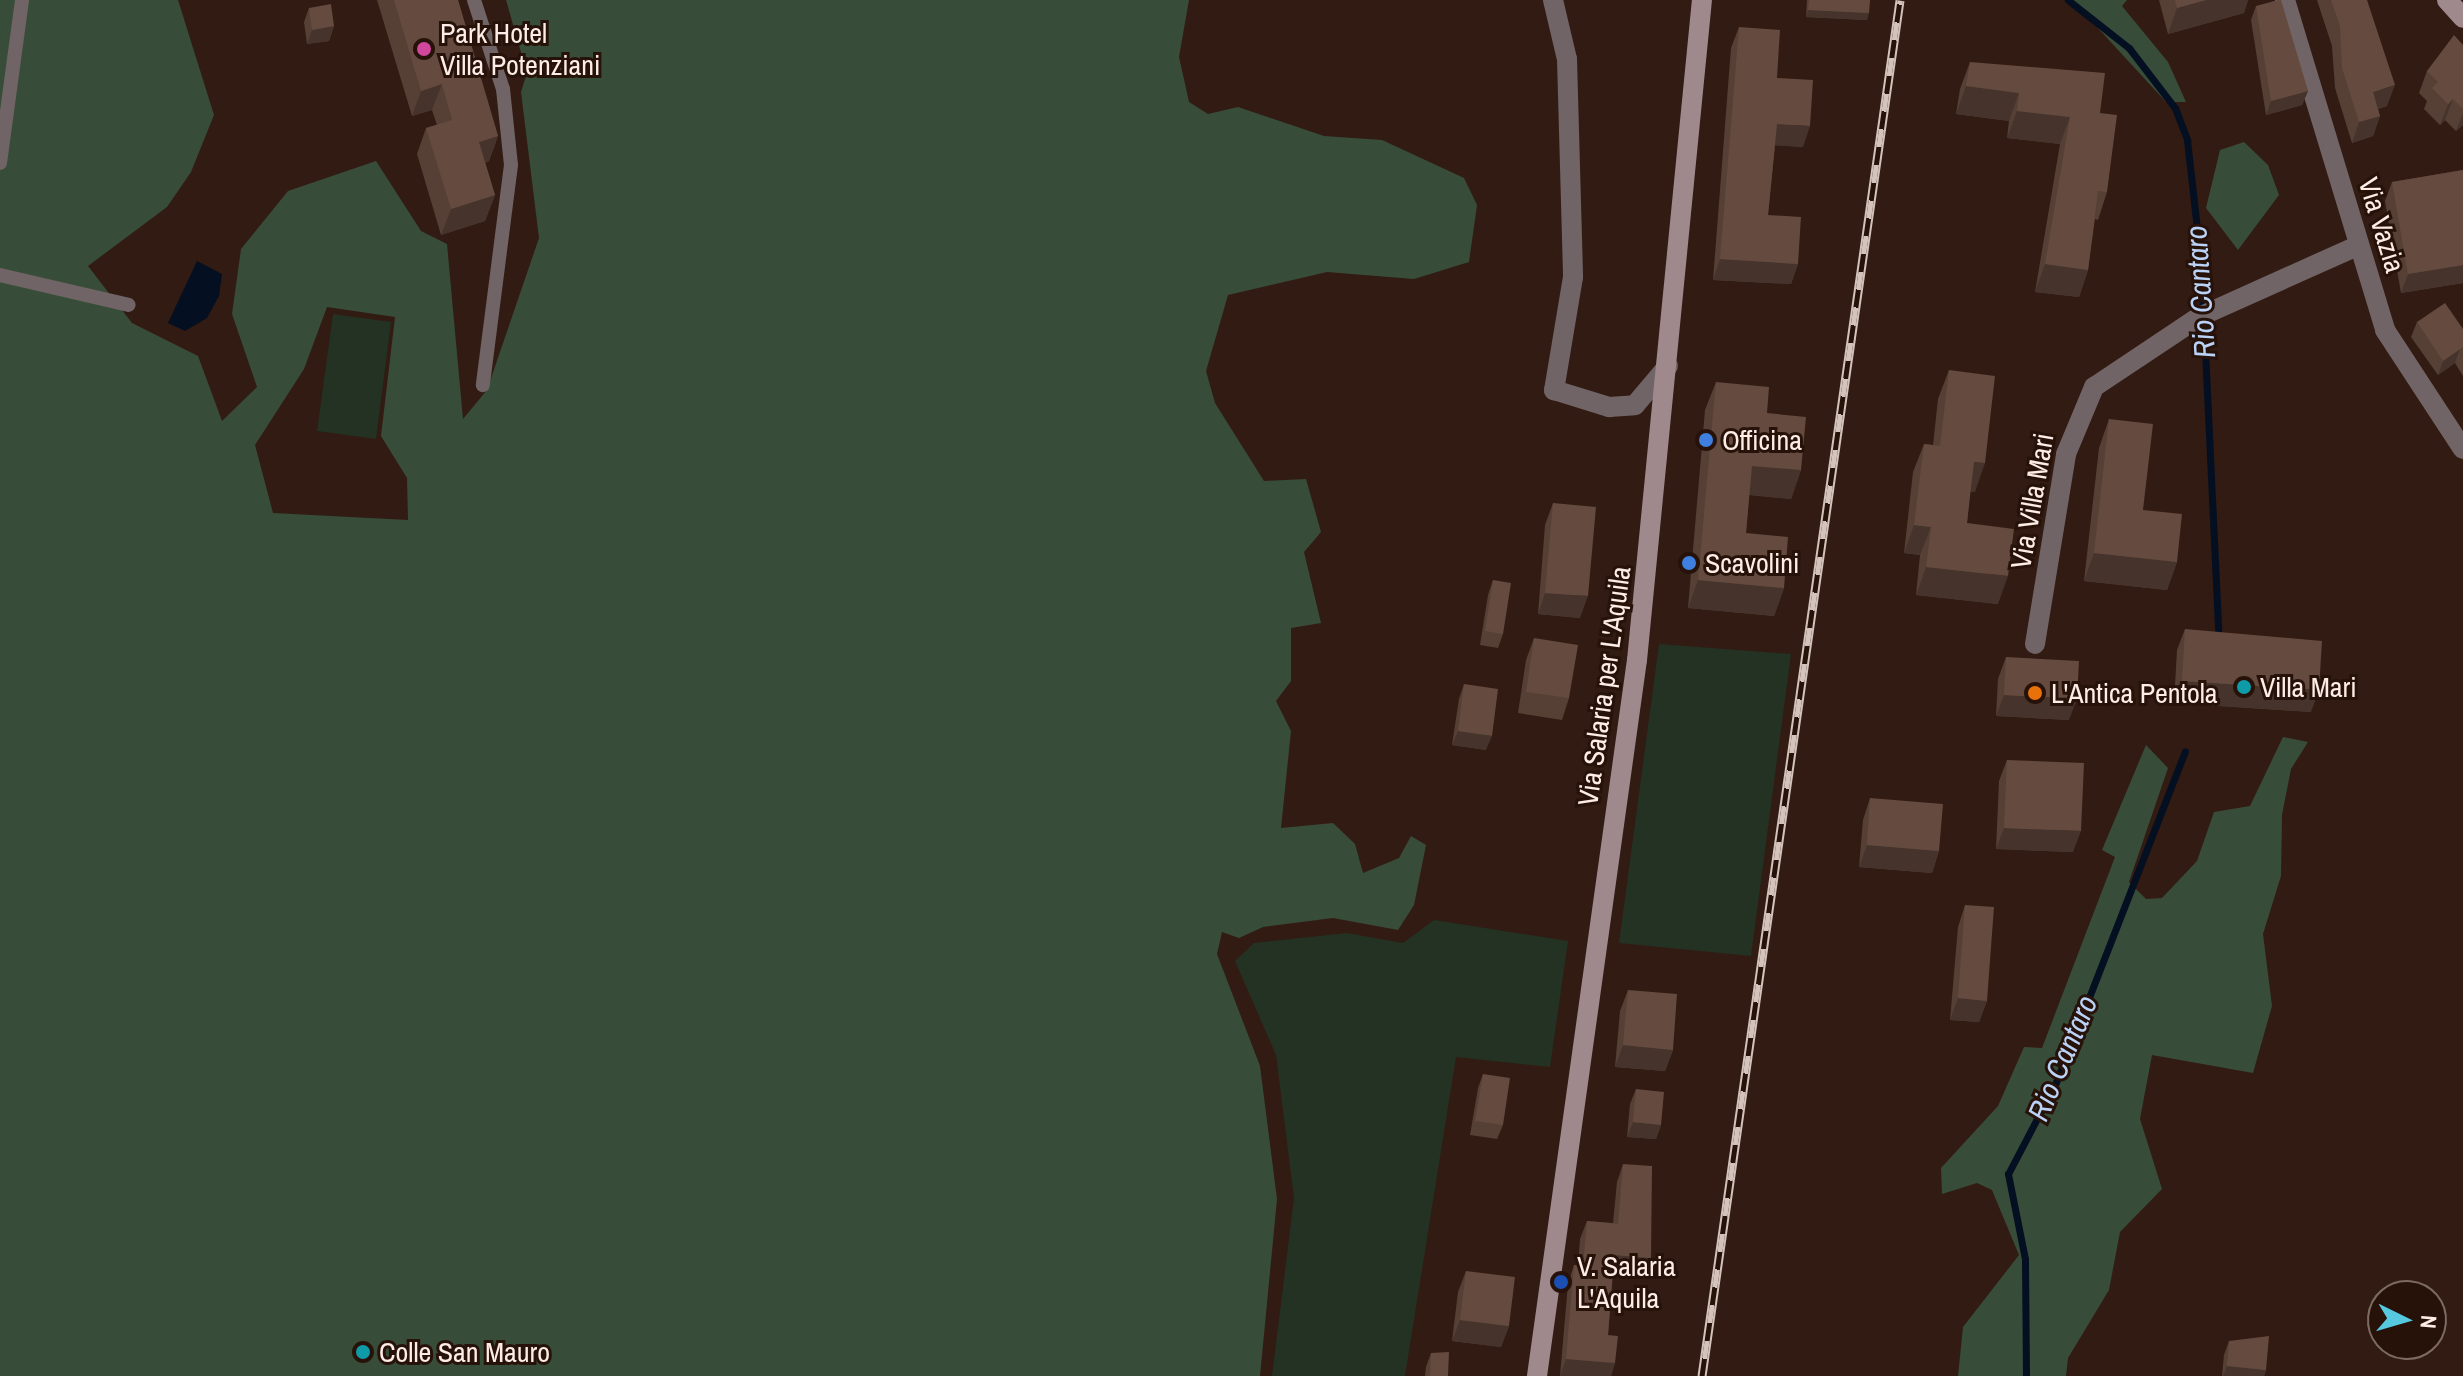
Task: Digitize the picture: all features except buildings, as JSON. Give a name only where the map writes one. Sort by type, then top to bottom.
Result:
[{"type":"main road","name":"Via Salaria per L'Aquila","points":[[1537,1376],[1637,660],[1702,0]]},
{"type":"main road","points":[[2447,0],[2463,18]]},
{"type":"street","points":[[1553,0],[1567,59],[1573,277],[1554,390],[1609,407],[1635,405],[1668,366]]},
{"type":"street","name":"Via Vazia","points":[[2285,0],[2385,330],[2463,449]]},
{"type":"street","name":"Via Villa Mari","points":[[2035,644],[2076,419],[2108,373],[2199,317],[2359,245]]},
{"type":"lane","points":[[0,163],[22,0]]},
{"type":"lane","points":[[474,0],[503,89],[511,165],[483,385]]},
{"type":"lane","points":[[0,275],[129,305]]},
{"type":"green space","points":[[0,0],[178,0],[214,115],[191,172],[167,207],[88,266],[132,323],[198,356],[222,421],[257,387],[232,314],[241,249],[288,191],[376,161],[421,231],[447,244],[463,419],[487,390],[539,238],[521,92],[527,73],[506,0],[1189,0],[1179,57],[1189,102],[1208,114],[1238,107],[1324,136],[1382,140],[1464,178],[1477,205],[1469,262],[1414,279],[1327,272],[1228,295],[1206,371],[1215,403],[1264,481],[1306,479],[1321,532],[1304,552],[1321,623],[1291,628],[1291,681],[1276,701],[1291,731],[1281,828],[1333,823],[1355,844],[1363,873],[1399,858],[1411,836],[1426,845],[1414,905],[1398,930],[1333,918],[1263,927],[1239,938],[1222,932],[1217,954],[1260,1066],[1277,1199],[1260,1376],[0,1376]],"holes":[[[327,307],[395,317],[381,436],[407,478],[408,520],[273,513],[255,445],[304,369]]]},
{"type":"green space","points":[[2072,0],[2127,0],[2122,6],[2168,62],[2186,102],[2166,102]]},
{"type":"green space","points":[[2244,142],[2268,165],[2279,195],[2238,250],[2206,208],[2220,150]]},
{"type":"green space","points":[[333,314],[391,322],[376,439],[317,431]]},
{"type":"green space","points":[[1659,644],[1791,654],[1751,956],[1619,943]]},
{"type":"green space","points":[[2283,737],[2308,742],[2291,769],[2282,815],[2281,876],[2263,934],[2272,1006],[2253,1073],[2152,1055],[2140,1119],[2162,1189],[2120,1232],[2109,1290],[2068,1358],[2066,1376],[1958,1376],[1963,1327],[2019,1255],[1992,1190],[1977,1183],[1942,1194],[1941,1168],[1998,1106],[2024,1047],[2042,1048],[2115,857],[2102,850],[2146,745],[2168,768],[2129,882],[2146,899],[2162,898],[2197,861],[2214,812],[2250,806]]},
{"type":"green space","points":[[1434,920],[1568,941],[1550,1067],[1456,1057],[1405,1376],[1272,1376],[1294,1198],[1276,1055],[1235,961],[1254,943],[1347,933],[1403,943]]},
{"type":"water","points":[[197,261],[222,274],[219,296],[207,318],[185,331],[168,323]]},
{"type":"waterway","name":"Rio Cantaro","points":[[2068,0],[2129,48],[2175,108],[2187,140],[2201,265],[2218,631]]},
{"type":"waterway","name":"Rio Cantaro","points":[[2026,1376],[2025,1259],[2008,1174],[2056,1082],[2185,751]]},
{"type":"railway","points":[[1702,1376],[1900,0]]},
{"type":"place","name":"Park Hotel Villa Potenziani","points":[[424,49]]},
{"type":"place","name":"Officina","points":[[1706,440]]},
{"type":"place","name":"Scavolini","points":[[1689,563]]},
{"type":"place","name":"Villa Mari","points":[[2244,687]]},
{"type":"place","name":"L'Antica Pentola","points":[[2035,693]]},
{"type":"place","name":"V. Salaria L'Aquila","points":[[1561,1282]]},
{"type":"place","name":"Colle San Mauro","points":[[363,1352]]}]
